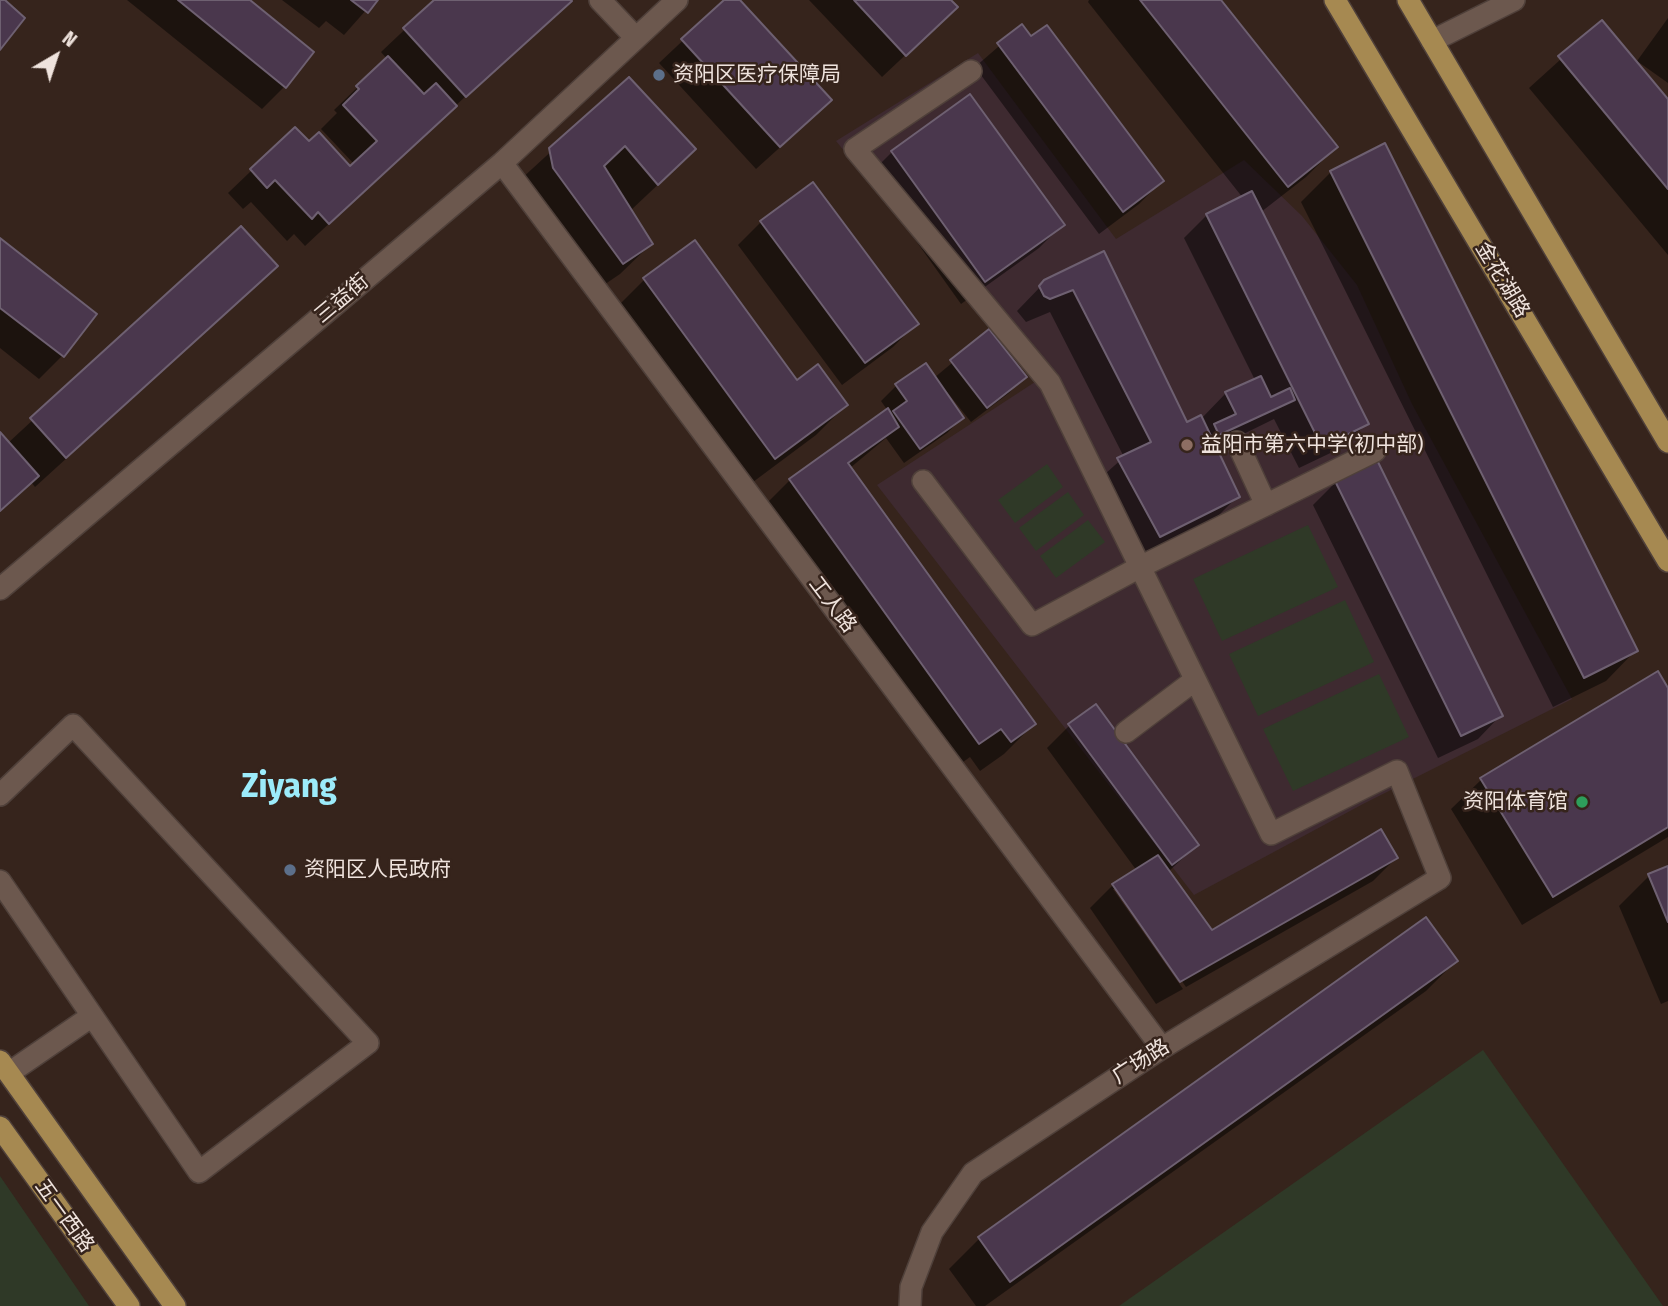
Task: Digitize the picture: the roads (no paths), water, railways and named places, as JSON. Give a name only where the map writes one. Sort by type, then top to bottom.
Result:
[{"type":"main road","name":"金花湖路","points":[[1335,0],[1668,561]]},
{"type":"main road","points":[[1408,0],[1668,442]]},
{"type":"main road","points":[[4,1067],[175,1306]]},
{"type":"main road","name":"五一西路","points":[[0,1127],[129,1306]]},
{"type":"street","points":[[600,0],[636,38]]},
{"type":"street","name":"三益街","points":[[0,589],[502,163],[677,0]]},
{"type":"street","points":[[1432,41],[1514,0]]},
{"type":"street","points":[[971,71],[855,149],[1050,383],[1195,680],[1126,732]]},
{"type":"street","name":"工人路","points":[[502,163],[1162,1048]]},
{"type":"street","points":[[1237,442],[1266,505]]},
{"type":"street","points":[[923,481],[1032,625],[1375,451]]},
{"type":"street","name":"广场路","points":[[910,1306],[912,1287],[932,1232],[973,1173],[1162,1048],[1440,878],[1397,771],[1271,834],[1195,680]]},
{"type":"street","points":[[0,795],[73,725],[368,1043],[199,1172],[0,881]]},
{"type":"street","points":[[4,1067],[92,1016]]},
{"type":"place","name":"资阳区医疗保障局","points":[[659,75]]},
{"type":"place","name":"益阳市第六中学(初中部)","points":[[1187,445]]},
{"type":"place","name":"资阳体育馆","points":[[1582,802]]},
{"type":"place","name":"资阳区人民政府","points":[[290,870]]},
{"type":"district","name":"Ziyang","points":[[289,787]]}]
